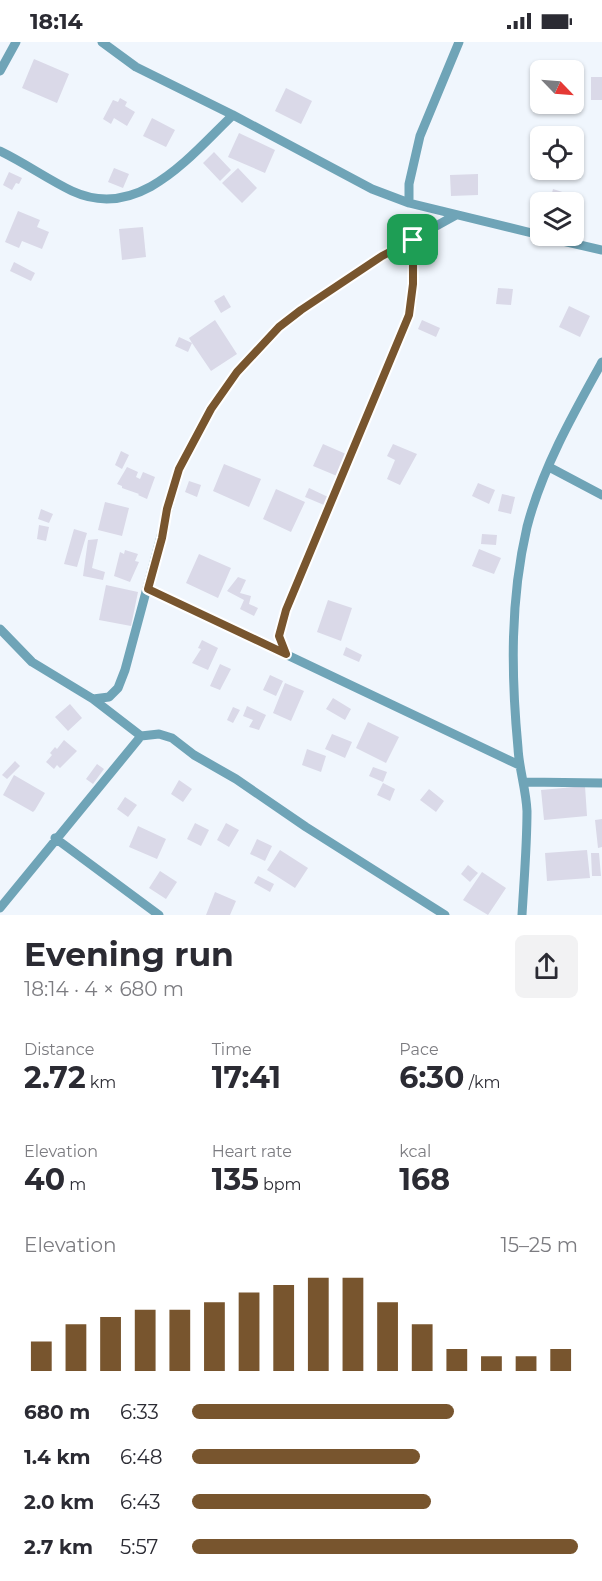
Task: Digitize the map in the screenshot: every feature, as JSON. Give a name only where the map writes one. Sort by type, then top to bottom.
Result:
[{"type":"street","points":[[0,71],[16,42]]},
{"type":"street","points":[[102,42],[136,67],[233,115],[372,189],[409,203],[530,232]]},
{"type":"street","points":[[409,203],[410,184],[420,136],[459,42]]},
{"type":"street","points":[[0,151],[72,191],[87,197],[114,200],[160,183],[233,115]]},
{"type":"street","points":[[93,699],[109,697],[118,688],[148,589],[179,469],[211,409],[237,372],[279,327],[301,310],[382,256],[456,215]]},
{"type":"street","points":[[286,654],[279,636],[286,610],[409,315],[413,292],[413,240]]},
{"type":"street","points":[[584,246],[602,250]]},
{"type":"street","points":[[522,915],[527,810],[525,782],[519,765],[513,700],[514,600],[528,527],[549,467],[602,362]]},
{"type":"street","points":[[549,467],[602,495]]},
{"type":"street","points":[[148,589],[519,765]]},
{"type":"street","points":[[0,629],[32,662],[93,699],[141,736]]},
{"type":"street","points":[[0,908],[55,838],[141,736],[159,734],[172,738],[194,755],[236,779],[306,827],[444,915]]},
{"type":"street","points":[[525,782],[602,783]]},
{"type":"street","points":[[55,838],[159,915]]},
{"type":"building","points":[[34,59],[69,74],[57,103],[22,88]]},
{"type":"building","points":[[591,77],[602,77],[602,100],[591,100]]},
{"type":"building","points":[[286,88],[312,101],[301,124],[275,111]]},
{"type":"building","points":[[120,98],[127,102],[125,106],[135,112],[127,126],[114,118],[111,124],[103,119],[113,100],[118,102]]},
{"type":"building","points":[[152,118],[175,130],[166,147],[143,136]]},
{"type":"building","points":[[239,133],[275,150],[265,173],[228,157]]},
{"type":"building","points":[[214,152],[231,170],[220,181],[203,163]]},
{"type":"building","points":[[114,168],[129,174],[123,188],[108,182]]},
{"type":"building","points":[[238,168],[257,188],[242,203],[222,183]]},
{"type":"building","points":[[9,172],[22,178],[12,190],[3,185]]},
{"type":"building","points":[[478,174],[478,195],[451,196],[450,175]]},
{"type":"building","points":[[18,211],[40,220],[37,227],[49,232],[42,249],[22,241],[19,248],[5,242]]},
{"type":"building","points":[[143,227],[146,257],[122,260],[119,229]]},
{"type":"building","points":[[14,262],[35,273],[31,281],[10,271]]},
{"type":"building","points":[[498,288],[513,289],[511,305],[496,304]]},
{"type":"building","points":[[224,295],[231,307],[221,313],[214,301]]},
{"type":"building","points":[[569,306],[590,316],[580,337],[559,327]]},
{"type":"building","points":[[215,320],[237,354],[211,371],[189,338]]},
{"type":"building","points":[[422,320],[440,328],[436,337],[418,329]]},
{"type":"building","points":[[179,337],[192,343],[188,352],[175,346]]},
{"type":"building","points":[[323,444],[346,454],[337,476],[313,466]]},
{"type":"building","points":[[393,444],[417,454],[400,485],[387,479],[395,460],[387,456]]},
{"type":"building","points":[[121,451],[129,455],[122,469],[115,465]]},
{"type":"building","points":[[224,464],[261,479],[249,507],[213,491]]},
{"type":"building","points":[[127,467],[138,472],[136,477],[140,479],[143,472],[155,477],[147,499],[117,484]]},
{"type":"building","points":[[189,481],[201,485],[197,497],[185,492]]},
{"type":"building","points":[[478,483],[495,490],[489,504],[472,496]]},
{"type":"building","points":[[309,488],[328,497],[324,505],[305,497]]},
{"type":"building","points":[[276,489],[305,502],[291,532],[263,519]]},
{"type":"building","points":[[502,494],[515,497],[511,514],[498,511]]},
{"type":"building","points":[[105,502],[129,508],[122,536],[98,530]]},
{"type":"building","points":[[41,509],[53,514],[49,523],[38,519]]},
{"type":"building","points":[[39,525],[49,527],[46,541],[37,539]]},
{"type":"building","points":[[74,529],[87,533],[77,567],[64,564]]},
{"type":"building","points":[[482,534],[497,535],[496,545],[481,544]]},
{"type":"building","points":[[98,539],[92,568],[105,572],[103,580],[83,576],[88,540]]},
{"type":"building","points":[[479,549],[501,558],[494,574],[472,566]]},
{"type":"building","points":[[125,550],[138,554],[135,561],[139,562],[130,582],[114,576],[120,552],[124,554]]},
{"type":"building","points":[[199,554],[231,568],[218,598],[186,583]]},
{"type":"building","points":[[238,577],[246,580],[240,593],[251,596],[249,604],[258,608],[254,616],[240,609],[244,600],[227,591]]},
{"type":"building","points":[[106,585],[138,592],[131,626],[99,620]]},
{"type":"building","points":[[328,600],[352,608],[341,641],[317,632]]},
{"type":"building","points":[[202,640],[218,648],[208,670],[192,663],[201,649],[198,648]]},
{"type":"building","points":[[346,647],[362,655],[359,662],[343,655]]},
{"type":"building","points":[[220,664],[231,669],[220,690],[210,686]]},
{"type":"building","points":[[270,675],[283,681],[276,696],[263,690]]},
{"type":"building","points":[[285,683],[304,691],[291,721],[273,713]]},
{"type":"building","points":[[333,698],[351,709],[345,720],[326,709]]},
{"type":"building","points":[[70,704],[82,718],[68,731],[55,717]]},
{"type":"building","points":[[247,706],[266,715],[259,730],[249,727],[253,720],[243,716]]},
{"type":"building","points":[[233,707],[240,710],[233,723],[227,720]]},
{"type":"building","points":[[368,722],[399,737],[386,763],[356,748]]},
{"type":"building","points":[[332,734],[352,742],[345,758],[325,749]]},
{"type":"building","points":[[64,740],[77,751],[60,768],[57,765],[54,769],[46,762],[52,755],[50,753],[55,747],[57,749]]},
{"type":"building","points":[[307,749],[326,756],[321,772],[302,765]]},
{"type":"building","points":[[15,761],[20,766],[7,779],[2,775]]},
{"type":"building","points":[[97,764],[104,769],[93,784],[86,779]]},
{"type":"building","points":[[373,767],[387,772],[383,782],[369,776]]},
{"type":"building","points":[[14,775],[45,793],[33,812],[3,795]]},
{"type":"building","points":[[179,780],[192,789],[183,802],[171,794]]},
{"type":"building","points":[[383,783],[395,789],[390,801],[377,795]]},
{"type":"building","points":[[585,786],[587,816],[544,820],[541,790]]},
{"type":"building","points":[[429,789],[444,801],[436,812],[420,800]]},
{"type":"building","points":[[125,797],[137,805],[128,817],[117,809]]},
{"type":"building","points":[[602,819],[602,847],[598,848],[595,820]]},
{"type":"building","points":[[195,823],[209,830],[201,846],[187,839]]},
{"type":"building","points":[[226,823],[239,830],[229,847],[217,840]]},
{"type":"building","points":[[138,826],[166,839],[157,859],[129,847]]},
{"type":"building","points":[[257,839],[272,846],[265,861],[250,854]]},
{"type":"building","points":[[280,850],[308,868],[295,888],[267,870]]},
{"type":"building","points":[[587,850],[590,878],[547,881],[545,853]]},
{"type":"building","points":[[591,853],[599,853],[601,876],[592,876]]},
{"type":"building","points":[[468,865],[478,873],[470,882],[461,874]]},
{"type":"building","points":[[160,871],[177,882],[166,899],[149,888]]},
{"type":"building","points":[[482,872],[506,888],[488,915],[463,900]]},
{"type":"building","points":[[258,876],[274,884],[270,892],[254,883]]},
{"type":"building","points":[[215,892],[236,901],[230,915],[206,915]]},
{"type":"route","points":[[413,240],[413,284],[409,315],[286,610],[279,636],[286,654],[148,589],[179,469],[211,409],[237,372],[279,327],[301,310],[382,256],[413,240]]}]
